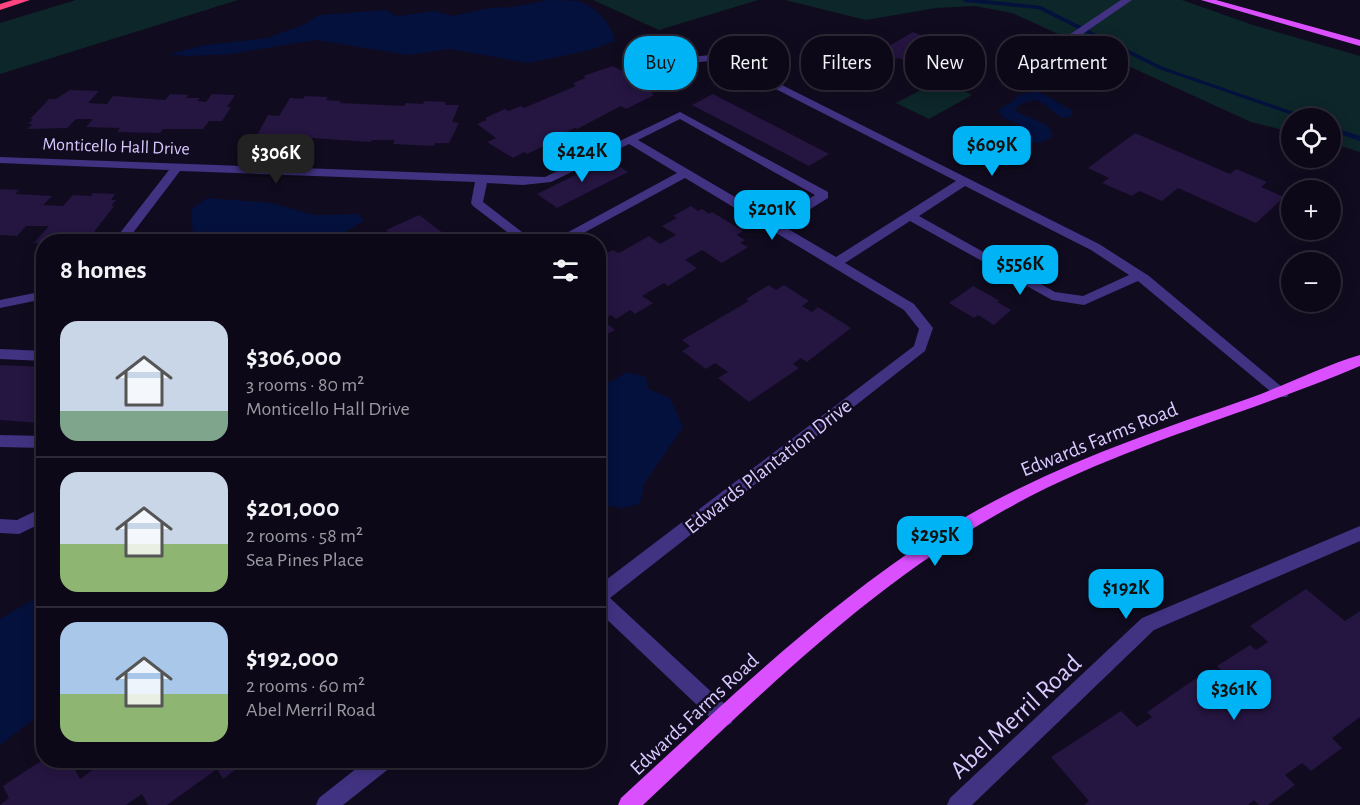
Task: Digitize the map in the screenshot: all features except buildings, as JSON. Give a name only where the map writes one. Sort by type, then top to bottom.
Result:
[{"type":"highway","points":[[0,8],[25,0]]},
{"type":"main road","points":[[1206,0],[1360,43]]},
{"type":"main road","name":"Edwards Farms Road","points":[[628,805],[811,637],[854,601],[892,573],[990,510],[1080,466],[1282,393],[1360,360]]},
{"type":"street","points":[[1074,36],[1127,0]]},
{"type":"street","points":[[697,59],[720,57],[1095,247],[1139,276],[1282,393]]},
{"type":"street","name":"Monticello Hall Drive","points":[[0,160],[523,181],[547,180],[680,115],[824,195],[775,225]]},
{"type":"street","points":[[629,139],[838,262],[966,180]]},
{"type":"street","points":[[125,234],[178,166]]},
{"type":"street","points":[[571,234],[687,172]]},
{"type":"street","points":[[482,179],[477,203],[518,234]]},
{"type":"street","points":[[910,216],[1052,296],[1084,301],[1139,276]]},
{"type":"street","name":"Edwards Plantation Drive","points":[[606,592],[920,348],[926,328],[909,307],[838,262]]},
{"type":"street","points":[[0,304],[36,297]]},
{"type":"street","points":[[0,354],[36,356]]},
{"type":"street","points":[[0,441],[36,442]]},
{"type":"street","points":[[0,526],[20,527],[36,518]]},
{"type":"street","name":"Abel Merril Road","points":[[957,805],[1148,624],[1360,532]]},
{"type":"street","name":"Edwards Plantation Drive","points":[[606,606],[723,717]]},
{"type":"street","points":[[326,805],[374,768]]},
{"type":"green space","points":[[76,0],[238,0],[0,74],[0,23]]},
{"type":"green space","points":[[593,0],[758,0],[659,30]]},
{"type":"green space","points":[[785,0],[1182,0],[1253,25],[1360,56],[1360,152],[1341,146],[1341,108],[1281,108],[1281,130],[1251,122],[1128,66],[1128,36],[1062,36],[1012,13],[975,6],[936,8],[866,20]]},
{"type":"green space","points":[[921,90],[961,90],[972,95],[929,119],[896,103]]},
{"type":"shaded area","points":[[549,0],[584,3],[607,22],[615,41],[590,50],[528,63],[450,49],[408,55],[316,40],[230,54],[187,56],[169,54],[205,45],[267,38],[305,24],[319,15],[384,10],[398,16],[434,11],[453,16],[489,8],[512,7]]},
{"type":"shaded area","points":[[1034,91],[1072,110],[1072,116],[1063,118],[1036,100],[1030,100],[1015,108],[1017,112],[1047,125],[1052,132],[1052,137],[1035,143],[1018,138],[1025,130],[1019,124],[1003,117],[998,110],[1015,100],[1017,96]]},
{"type":"shaded area","points":[[207,198],[272,203],[314,215],[359,214],[364,221],[342,234],[193,234],[191,209]]},
{"type":"shaded area","points":[[627,372],[646,377],[648,389],[670,398],[683,427],[644,484],[640,504],[623,508],[606,506],[606,384]]},
{"type":"shaded area","points":[[36,598],[36,717],[0,745],[0,619]]},
{"type":"waterway","points":[[965,0],[1039,7],[1161,68],[1281,109]]},
{"type":"waterway","points":[[1341,132],[1360,139]]}]
